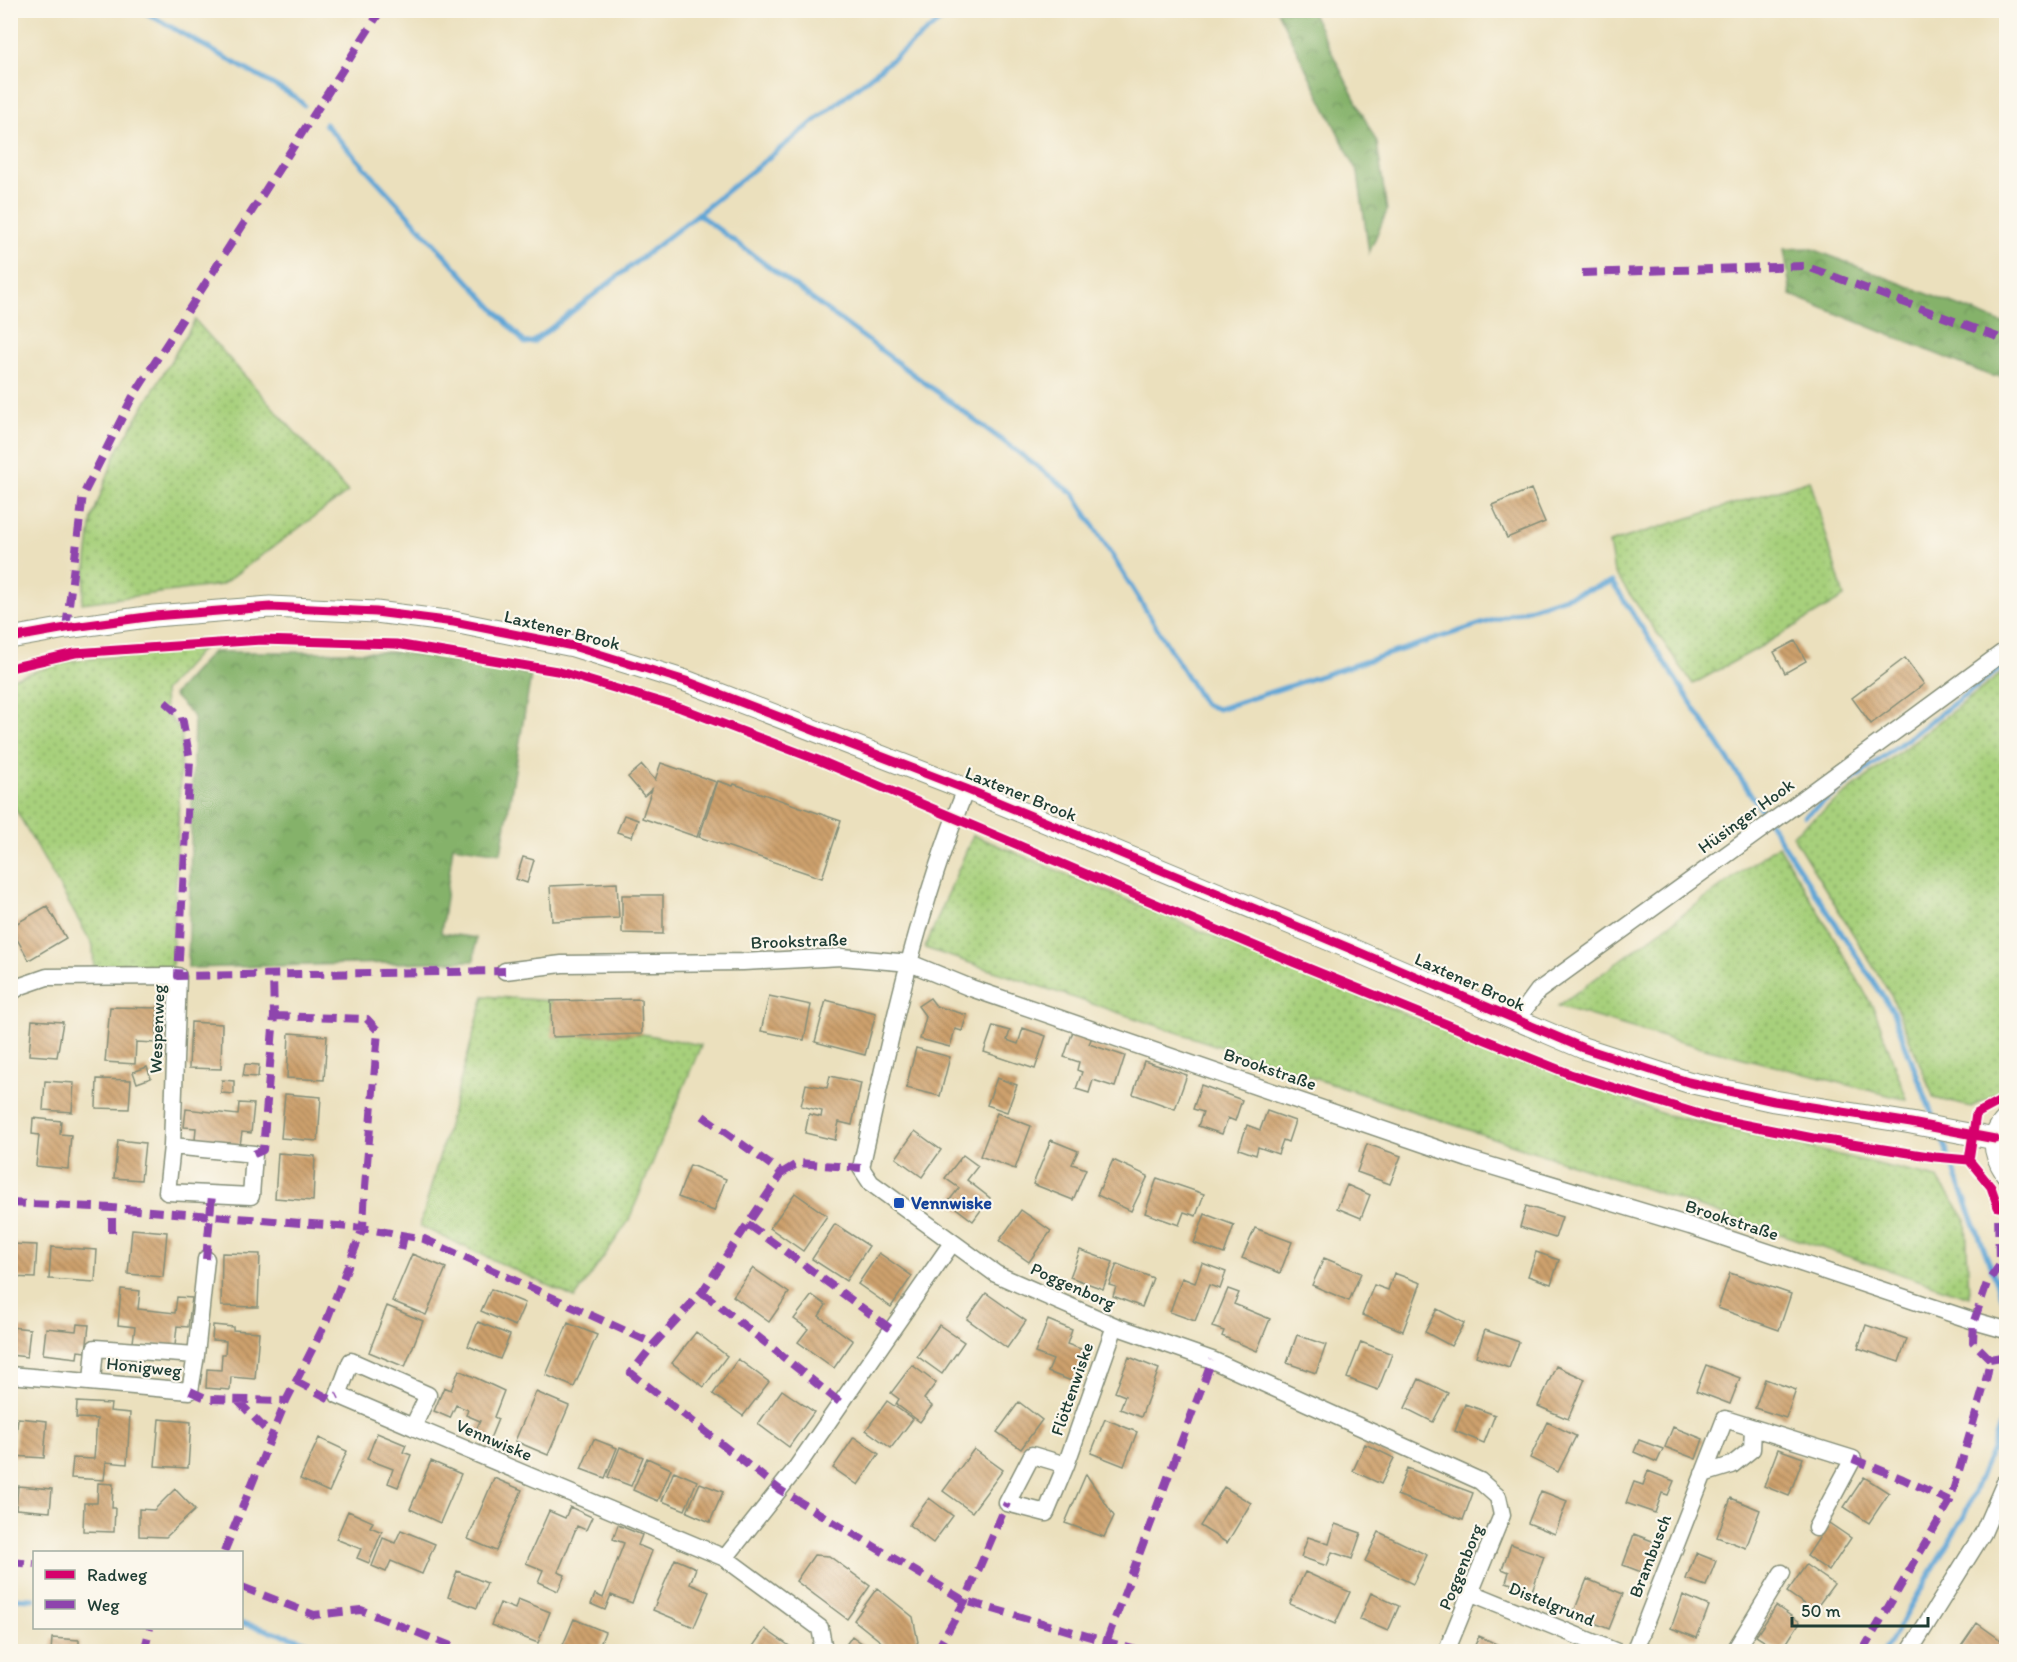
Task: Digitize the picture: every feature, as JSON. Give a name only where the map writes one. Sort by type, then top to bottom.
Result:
[{"type":"street","name":"Laxtener Brook","points":[[10,638],[154,616],[270,607],[376,612],[454,622],[573,646],[686,681],[966,789],[1583,1048],[1688,1082],[1774,1101],[1995,1139]]},
{"type":"street","name":"Hüsinger Hook","points":[[1516,1021],[1538,991],[2007,650]]},
{"type":"street","name":"Poggenborg","points":[[966,789],[921,919],[861,1168],[871,1183],[996,1274],[1114,1326],[1212,1360],[1480,1481],[1498,1497],[1503,1515],[1446,1652]]},
{"type":"street","name":"Brookstraße","points":[[505,971],[562,964],[743,962],[842,957],[910,963],[971,988],[1468,1159],[1690,1226],[1989,1326],[2007,1330]]},
{"type":"street","name":"Wespenweg","points":[[10,993],[21,986],[47,977],[178,976],[172,1146],[167,1192],[251,1196],[254,1154],[172,1146]]},
{"type":"street","points":[[2007,1120],[2001,1125],[1995,1139],[1997,1159],[2007,1173]]},
{"type":"street","points":[[725,1558],[780,1490],[952,1243]]},
{"type":"street","name":"Honigweg","points":[[10,1375],[190,1391],[206,1259]]},
{"type":"street","name":"Flöttenwiske","points":[[1066,1465],[1114,1326]]},
{"type":"street","name":"Honigweg","points":[[92,1381],[95,1348],[196,1354]]},
{"type":"street","name":"Vennwiske","points":[[413,1427],[428,1395],[351,1360],[338,1395],[413,1427],[725,1558],[820,1628],[823,1644],[817,1652]]},
{"type":"street","name":"Brambusch","points":[[1634,1652],[1725,1419],[1853,1459],[1816,1528]]},
{"type":"street","points":[[1703,1474],[1732,1466],[1752,1449],[1753,1429]]},
{"type":"street","points":[[1910,1652],[1983,1533],[2007,1480]]},
{"type":"street","points":[[1734,1652],[1782,1573]]},
{"type":"street","name":"Distelgrund","points":[[1472,1593],[1617,1652]]},
{"type":"green space","points":[[1277,11],[1311,11],[1377,143],[1387,211],[1369,253],[1358,173]]},
{"type":"green space","points":[[1810,248],[2002,323],[2006,322],[2006,376],[1991,376],[1791,295],[1784,249]]},
{"type":"green space","points":[[195,320],[348,492],[221,585],[82,603],[92,518],[116,453]]},
{"type":"green space","points":[[1810,480],[1844,597],[1693,684],[1614,572],[1609,543]]},
{"type":"green space","points":[[203,648],[164,691],[165,713],[182,730],[172,970],[94,973],[93,946],[11,801],[10,679],[70,661]]},
{"type":"green space","points":[[212,652],[397,652],[531,675],[501,853],[453,846],[441,933],[476,938],[474,961],[188,968],[194,717],[173,695]]},
{"type":"green space","points":[[2006,670],[2006,1089],[1971,1107],[1934,1098],[1892,997],[1792,835]]},
{"type":"green space","points":[[973,835],[1315,979],[1663,1114],[1937,1178],[1966,1220],[1969,1297],[925,948]]},
{"type":"green space","points":[[1778,845],[1875,1011],[1907,1100],[1670,1039],[1558,1006]]},
{"type":"green space","points":[[484,996],[551,1001],[553,1037],[642,1034],[701,1045],[628,1222],[575,1298],[420,1226]]},
{"type":"building","points":[[1531,489],[1545,522],[1507,538],[1492,505]]},
{"type":"building","points":[[1795,641],[1806,661],[1785,673],[1774,652]]},
{"type":"building","points":[[1905,658],[1924,684],[1871,724],[1852,698]]},
{"type":"building","points":[[661,763],[716,782],[697,837],[642,818],[652,789],[644,796],[628,777],[642,765],[655,780]]},
{"type":"building","points":[[718,781],[733,786],[734,784],[841,821],[822,878],[699,837]]},
{"type":"building","points":[[624,815],[638,820],[632,837],[617,832]]},
{"type":"building","points":[[523,857],[534,860],[527,883],[516,879]]},
{"type":"building","points":[[617,883],[619,918],[552,921],[550,886]]},
{"type":"building","points":[[622,895],[663,895],[663,934],[622,933]]},
{"type":"building","points":[[47,906],[66,938],[29,960],[10,927]]},
{"type":"building","points":[[769,996],[811,1005],[804,1040],[761,1031]]},
{"type":"building","points":[[930,998],[936,1006],[967,1015],[962,1031],[955,1029],[950,1047],[920,1039],[926,1017],[918,1006]]},
{"type":"building","points":[[641,999],[642,1034],[552,1037],[551,1001]]},
{"type":"building","points":[[826,1000],[876,1013],[865,1055],[815,1042]]},
{"type":"building","points":[[110,1007],[158,1008],[156,1043],[136,1042],[135,1064],[105,1062]]},
{"type":"building","points":[[32,1020],[63,1022],[57,1057],[29,1055]]},
{"type":"building","points":[[191,1022],[222,1024],[221,1069],[189,1068]]},
{"type":"building","points":[[993,1026],[1010,1031],[1007,1040],[1018,1044],[1023,1028],[1046,1036],[1035,1069],[984,1052]]},
{"type":"building","points":[[1073,1031],[1092,1037],[1089,1044],[1125,1056],[1115,1087],[1093,1080],[1089,1093],[1076,1089],[1082,1072],[1077,1070],[1079,1062],[1064,1057]]},
{"type":"building","points":[[289,1033],[327,1036],[324,1080],[287,1078]]},
{"type":"building","points":[[916,1048],[950,1057],[940,1096],[906,1088]]},
{"type":"building","points":[[1144,1061],[1187,1075],[1175,1109],[1133,1094]]},
{"type":"building","points":[[245,1064],[259,1065],[258,1077],[243,1076]]},
{"type":"building","points":[[147,1067],[151,1078],[137,1083],[133,1072]]},
{"type":"building","points":[[830,1076],[861,1083],[852,1125],[839,1122],[835,1140],[805,1133],[809,1114],[821,1117],[822,1111],[801,1106],[806,1084],[827,1088]]},
{"type":"building","points":[[997,1078],[1017,1085],[1007,1112],[987,1105]]},
{"type":"building","points":[[97,1079],[131,1080],[129,1109],[96,1108]]},
{"type":"building","points":[[222,1080],[234,1081],[234,1094],[221,1093]]},
{"type":"building","points":[[45,1081],[74,1083],[72,1112],[43,1110]]},
{"type":"building","points":[[1201,1085],[1242,1100],[1235,1121],[1228,1118],[1222,1134],[1198,1126],[1203,1112],[1193,1109]]},
{"type":"building","points":[[285,1094],[321,1097],[318,1141],[281,1138]]},
{"type":"building","points":[[239,1103],[254,1104],[251,1133],[242,1132],[240,1145],[195,1140],[196,1128],[184,1127],[186,1109],[238,1115]]},
{"type":"building","points":[[1267,1111],[1295,1121],[1288,1142],[1283,1140],[1278,1154],[1258,1147],[1256,1155],[1239,1149],[1247,1125],[1260,1130]]},
{"type":"building","points":[[997,1113],[1031,1126],[1015,1169],[980,1156]]},
{"type":"building","points":[[33,1118],[61,1121],[60,1134],[71,1135],[68,1169],[36,1166],[39,1135],[32,1134]]},
{"type":"building","points":[[915,1131],[941,1150],[922,1177],[896,1158]]},
{"type":"building","points":[[118,1140],[145,1143],[141,1180],[114,1178]]},
{"type":"building","points":[[1051,1140],[1078,1151],[1072,1164],[1086,1169],[1073,1200],[1033,1184]]},
{"type":"building","points":[[1367,1144],[1401,1156],[1390,1184],[1357,1172]]},
{"type":"building","points":[[278,1153],[315,1156],[313,1201],[275,1198]]},
{"type":"building","points":[[963,1155],[978,1166],[967,1180],[990,1198],[973,1221],[948,1202],[959,1188],[945,1178]]},
{"type":"building","points":[[1113,1160],[1148,1176],[1131,1211],[1097,1195]]},
{"type":"building","points":[[690,1165],[726,1179],[714,1211],[678,1197]]},
{"type":"building","points":[[1157,1178],[1204,1194],[1196,1216],[1184,1212],[1179,1225],[1145,1213]]},
{"type":"building","points":[[1347,1185],[1370,1195],[1361,1218],[1337,1208]]},
{"type":"building","points":[[795,1193],[827,1216],[803,1251],[770,1228]]},
{"type":"building","points":[[1526,1206],[1562,1217],[1555,1238],[1520,1227]]},
{"type":"building","points":[[1021,1210],[1051,1231],[1029,1262],[999,1241]]},
{"type":"building","points":[[1205,1214],[1234,1225],[1224,1254],[1194,1243]]},
{"type":"building","points":[[835,1224],[869,1246],[846,1281],[812,1259]]},
{"type":"building","points":[[1255,1228],[1292,1242],[1280,1273],[1242,1258]]},
{"type":"building","points":[[132,1229],[167,1232],[163,1277],[128,1274]]},
{"type":"building","points":[[10,1244],[37,1245],[35,1278],[10,1277]]},
{"type":"building","points":[[51,1247],[97,1250],[95,1282],[49,1279]]},
{"type":"building","points":[[1080,1250],[1113,1262],[1103,1289],[1070,1277]]},
{"type":"building","points":[[1536,1252],[1559,1260],[1551,1284],[1528,1276]]},
{"type":"building","points":[[222,1253],[260,1254],[258,1307],[221,1306]]},
{"type":"building","points":[[879,1253],[912,1276],[891,1307],[858,1284]]},
{"type":"building","points":[[412,1254],[446,1268],[426,1315],[392,1301]]},
{"type":"building","points":[[1324,1258],[1361,1273],[1349,1301],[1312,1285]]},
{"type":"building","points":[[1202,1263],[1226,1272],[1220,1289],[1209,1285],[1195,1321],[1170,1312],[1182,1278],[1195,1283]]},
{"type":"building","points":[[1117,1264],[1153,1278],[1142,1307],[1113,1296],[1116,1287],[1109,1285]]},
{"type":"building","points":[[753,1268],[789,1293],[769,1322],[733,1296]]},
{"type":"building","points":[[1394,1273],[1421,1283],[1403,1331],[1362,1315],[1374,1285],[1388,1290]]},
{"type":"building","points":[[1730,1273],[1791,1294],[1779,1330],[1718,1308]]},
{"type":"building","points":[[121,1289],[140,1291],[138,1309],[175,1313],[177,1297],[192,1298],[188,1327],[177,1326],[175,1346],[133,1342],[135,1327],[118,1325]]},
{"type":"building","points":[[491,1289],[525,1303],[515,1326],[481,1311]]},
{"type":"building","points":[[1228,1289],[1239,1293],[1234,1304],[1270,1319],[1257,1351],[1222,1336],[1224,1331],[1212,1327]]},
{"type":"building","points":[[986,1293],[1026,1321],[1007,1348],[967,1319]]},
{"type":"building","points":[[812,1295],[826,1305],[819,1316],[853,1341],[834,1368],[798,1342],[808,1329],[794,1319]]},
{"type":"building","points":[[387,1306],[423,1321],[405,1367],[369,1352]]},
{"type":"building","points":[[1437,1309],[1464,1323],[1451,1346],[1425,1332]]},
{"type":"building","points":[[1048,1320],[1072,1330],[1067,1344],[1086,1351],[1074,1382],[1048,1372],[1053,1360],[1035,1353]]},
{"type":"building","points":[[478,1322],[510,1335],[500,1359],[468,1346]]},
{"type":"building","points":[[568,1323],[597,1335],[574,1387],[546,1375]]},
{"type":"building","points":[[77,1324],[89,1325],[86,1352],[78,1351],[77,1358],[43,1354],[46,1328],[76,1331]]},
{"type":"building","points":[[213,1325],[233,1327],[233,1330],[259,1332],[255,1379],[231,1377],[230,1390],[206,1388],[207,1369],[221,1370],[222,1354],[225,1354],[226,1341],[212,1340]]},
{"type":"building","points":[[939,1325],[964,1342],[942,1374],[917,1356]]},
{"type":"building","points":[[1866,1325],[1907,1339],[1899,1362],[1858,1348]]},
{"type":"building","points":[[10,1327],[30,1329],[27,1357],[10,1355]]},
{"type":"building","points":[[1485,1330],[1519,1342],[1509,1368],[1476,1356]]},
{"type":"building","points":[[696,1332],[727,1356],[704,1387],[672,1363]]},
{"type":"building","points":[[1297,1335],[1326,1345],[1316,1373],[1287,1363]]},
{"type":"building","points":[[1361,1342],[1392,1354],[1378,1390],[1347,1378]]},
{"type":"building","points":[[1129,1357],[1159,1369],[1141,1417],[1120,1409],[1125,1396],[1115,1392]]},
{"type":"building","points":[[738,1359],[769,1382],[743,1416],[713,1394]]},
{"type":"building","points":[[912,1365],[936,1383],[924,1399],[932,1406],[920,1422],[896,1404],[899,1399],[891,1393]]},
{"type":"building","points":[[1706,1365],[1740,1378],[1730,1404],[1696,1391]]},
{"type":"building","points":[[1556,1366],[1585,1379],[1568,1419],[1538,1406]]},
{"type":"building","points":[[459,1370],[504,1391],[494,1417],[498,1419],[489,1441],[474,1435],[480,1421],[466,1415],[468,1410],[456,1405],[450,1418],[434,1411],[444,1387],[451,1390]]},
{"type":"building","points":[[1419,1379],[1448,1393],[1433,1422],[1405,1408]]},
{"type":"building","points":[[1765,1379],[1796,1390],[1786,1418],[1755,1408]]},
{"type":"building","points":[[782,1390],[814,1412],[789,1447],[758,1424]]},
{"type":"building","points":[[536,1392],[569,1406],[548,1455],[515,1441]]},
{"type":"building","points":[[887,1401],[913,1419],[891,1448],[866,1430]]},
{"type":"building","points":[[77,1402],[111,1404],[110,1411],[130,1413],[127,1464],[106,1462],[104,1480],[71,1478],[73,1458],[94,1459],[97,1419],[76,1418]]},
{"type":"building","points":[[1019,1402],[1042,1420],[1021,1449],[997,1432]]},
{"type":"building","points":[[1465,1404],[1495,1415],[1484,1443],[1455,1431]]},
{"type":"building","points":[[18,1418],[47,1421],[44,1458],[14,1456]]},
{"type":"building","points":[[159,1419],[191,1422],[188,1468],[155,1466]]},
{"type":"building","points":[[1105,1419],[1137,1432],[1124,1466],[1091,1453]]},
{"type":"building","points":[[1547,1422],[1576,1436],[1558,1472],[1530,1458]]},
{"type":"building","points":[[1673,1427],[1703,1439],[1696,1459],[1665,1447]]},
{"type":"building","points":[[377,1433],[406,1445],[403,1452],[411,1455],[398,1487],[388,1483],[393,1469],[367,1459]]},
{"type":"building","points":[[854,1437],[879,1454],[858,1485],[833,1468]]},
{"type":"building","points":[[319,1438],[347,1451],[329,1492],[300,1479]]},
{"type":"building","points":[[594,1439],[617,1448],[605,1478],[581,1469]]},
{"type":"building","points":[[1639,1440],[1663,1449],[1657,1462],[1634,1452]]},
{"type":"building","points":[[1365,1444],[1394,1458],[1381,1484],[1353,1471]]},
{"type":"building","points":[[620,1447],[643,1457],[631,1486],[608,1477]]},
{"type":"building","points":[[974,1449],[1003,1470],[972,1512],[943,1491]]},
{"type":"building","points":[[1778,1449],[1803,1458],[1789,1496],[1764,1486]]},
{"type":"building","points":[[647,1458],[671,1469],[658,1501],[633,1490]]},
{"type":"building","points":[[431,1461],[461,1474],[440,1523],[410,1509]]},
{"type":"building","points":[[1407,1468],[1473,1493],[1463,1520],[1397,1495]]},
{"type":"building","points":[[674,1471],[697,1481],[685,1510],[662,1501]]},
{"type":"building","points":[[1648,1471],[1674,1481],[1668,1495],[1662,1493],[1655,1513],[1626,1503],[1634,1482],[1643,1485]]},
{"type":"building","points":[[1086,1474],[1114,1516],[1104,1537],[1065,1523]]},
{"type":"building","points":[[1864,1477],[1889,1493],[1869,1523],[1844,1507]]},
{"type":"building","points":[[494,1478],[522,1490],[496,1551],[468,1539]]},
{"type":"building","points":[[98,1483],[113,1484],[114,1532],[83,1531],[84,1503],[97,1503]]},
{"type":"building","points":[[700,1483],[723,1492],[710,1522],[687,1512]]},
{"type":"building","points":[[18,1486],[52,1489],[50,1512],[16,1509]]},
{"type":"building","points":[[1224,1487],[1251,1503],[1227,1543],[1200,1526]]},
{"type":"building","points":[[175,1489],[195,1510],[166,1537],[139,1536],[139,1509],[154,1510]]},
{"type":"building","points":[[1541,1491],[1567,1501],[1555,1534],[1528,1523]]},
{"type":"building","points":[[929,1498],[953,1516],[933,1543],[909,1525]]},
{"type":"building","points":[[1731,1498],[1760,1510],[1746,1548],[1717,1537]]},
{"type":"building","points":[[570,1507],[592,1517],[586,1530],[577,1526],[558,1572],[565,1575],[558,1591],[538,1582],[543,1570],[526,1563],[549,1511],[565,1518]]},
{"type":"building","points":[[348,1511],[373,1522],[370,1527],[382,1532],[369,1563],[357,1558],[361,1549],[336,1539]]},
{"type":"building","points":[[1829,1523],[1851,1538],[1829,1571],[1807,1556]]},
{"type":"building","points":[[1335,1524],[1361,1533],[1352,1559],[1332,1552],[1327,1566],[1301,1557],[1308,1537],[1329,1544]]},
{"type":"building","points":[[618,1525],[642,1535],[638,1545],[652,1551],[632,1603],[611,1595],[605,1610],[591,1604],[595,1594],[603,1598],[624,1543],[613,1539]]},
{"type":"building","points":[[401,1530],[435,1544],[422,1574],[391,1561],[386,1572],[372,1566],[383,1538],[395,1543]]},
{"type":"building","points":[[1379,1532],[1427,1555],[1413,1584],[1365,1561]]},
{"type":"building","points":[[1634,1534],[1660,1544],[1649,1575],[1623,1565]]},
{"type":"building","points":[[1511,1544],[1544,1556],[1532,1591],[1506,1582],[1509,1572],[1502,1569]]},
{"type":"building","points":[[1696,1553],[1716,1561],[1706,1586],[1686,1579]]},
{"type":"building","points":[[814,1555],[829,1556],[870,1586],[847,1619],[796,1581]]},
{"type":"building","points":[[675,1559],[696,1568],[690,1584],[709,1592],[694,1627],[653,1610]]},
{"type":"building","points":[[1806,1565],[1834,1584],[1814,1611],[1787,1592]]},
{"type":"building","points":[[457,1571],[487,1583],[477,1608],[448,1597]]},
{"type":"building","points":[[1305,1572],[1350,1592],[1335,1624],[1290,1604]]},
{"type":"building","points":[[1587,1579],[1623,1594],[1609,1629],[1573,1614]]},
{"type":"building","points":[[877,1588],[913,1617],[918,1642],[910,1652],[894,1652],[854,1620]]},
{"type":"building","points":[[1371,1593],[1399,1606],[1388,1631],[1360,1619]]},
{"type":"building","points":[[1683,1595],[1709,1606],[1697,1638],[1671,1628]]},
{"type":"building","points":[[518,1599],[550,1612],[538,1643],[491,1625],[500,1603],[515,1609]]},
{"type":"building","points":[[1776,1606],[1800,1622],[1781,1652],[1756,1636]]},
{"type":"building","points":[[574,1619],[605,1632],[597,1652],[560,1652]]},
{"type":"building","points":[[1977,1623],[2002,1641],[1995,1652],[1957,1652]]},
{"type":"building","points":[[765,1629],[798,1652],[749,1652]]},
{"type":"building","points":[[852,1636],[874,1652],[841,1652]]},
{"type":"building","points":[[1479,1636],[1503,1647],[1500,1652],[1472,1652]]},
{"type":"building","points":[[52,1638],[79,1640],[79,1652],[51,1652]]},
{"type":"building","points":[[1535,1646],[1548,1651],[1548,1652],[1533,1652]]},
{"type":"waterway","points":[[141,10],[295,97],[304,105]]},
{"type":"waterway","points":[[698,214],[954,10]]},
{"type":"waterway","points":[[325,124],[525,343],[533,342],[698,214],[1074,494],[1204,704],[1218,709],[1612,582],[1892,1010],[1935,1122]]},
{"type":"waterway","points":[[1805,816],[2006,664]]},
{"type":"waterway","points":[[1940,1133],[2006,1307]]},
{"type":"waterway","points":[[1884,1652],[1964,1516],[1992,1449],[2006,1405]]},
{"type":"waterway","points":[[10,1598],[33,1599]]},
{"type":"waterway","points":[[243,1623],[299,1639],[330,1652]]},
{"type":"marked path","points":[[66,628],[83,495],[132,398],[381,10]]},
{"type":"marked path","points":[[1582,273],[1805,266],[2006,340]]},
{"type":"marked path","points":[[165,702],[182,717],[190,760],[178,976],[505,971]]},
{"type":"marked path","points":[[254,1154],[263,1150],[274,1016],[273,975]]},
{"type":"marked path","points":[[224,1551],[286,1401],[326,1322],[363,1228],[378,1031],[367,1019],[274,1016]]},
{"type":"marked path","points":[[703,1116],[782,1173],[702,1292],[654,1344],[631,1373],[780,1490],[965,1601],[1143,1652]]},
{"type":"marked path","points":[[782,1173],[798,1163],[861,1168]]},
{"type":"marked path","points":[[206,1259],[212,1195]]},
{"type":"marked path","points":[[10,1203],[112,1208],[363,1228],[424,1239],[654,1344]]},
{"type":"marked path","points":[[1990,1359],[1973,1342],[1974,1321],[1987,1283],[1999,1266],[1998,1207]]},
{"type":"marked path","points":[[112,1208],[112,1233]]},
{"type":"marked path","points":[[748,1224],[891,1329]]},
{"type":"marked path","points":[[401,1250],[404,1236]]},
{"type":"marked path","points":[[702,1292],[842,1404]]},
{"type":"marked path","points":[[1862,1652],[1950,1501],[1990,1359],[2006,1356]]},
{"type":"marked path","points":[[1107,1640],[1212,1360]]},
{"type":"marked path","points":[[296,1381],[330,1399],[338,1395]]},
{"type":"marked path","points":[[190,1391],[208,1399],[286,1401]]},
{"type":"marked path","points":[[238,1401],[272,1436]]},
{"type":"marked path","points":[[1853,1459],[1950,1501]]},
{"type":"marked path","points":[[936,1652],[965,1601],[1007,1503]]},
{"type":"marked path","points":[[10,1562],[33,1564]]},
{"type":"marked path","points":[[243,1587],[314,1615],[361,1610],[466,1652]]},
{"type":"marked path","points":[[144,1652],[150,1629]]},
{"type":"cycle path","points":[[10,638],[154,616],[270,607],[376,612],[454,622],[573,646],[686,681],[966,789],[1583,1048],[1688,1082],[1774,1101],[1995,1139]]},
{"type":"cycle path","points":[[10,668],[75,653],[261,640],[396,644],[557,671],[681,708],[823,762],[1293,962],[1570,1074],[1712,1118],[1813,1138],[1969,1160],[1991,1187],[1998,1207],[2006,1207]]},
{"type":"cycle path","points":[[1969,1160],[1976,1114],[2006,1098]]},
{"type":"place","name":"Vennwiske","points":[[899,1203]]}]
